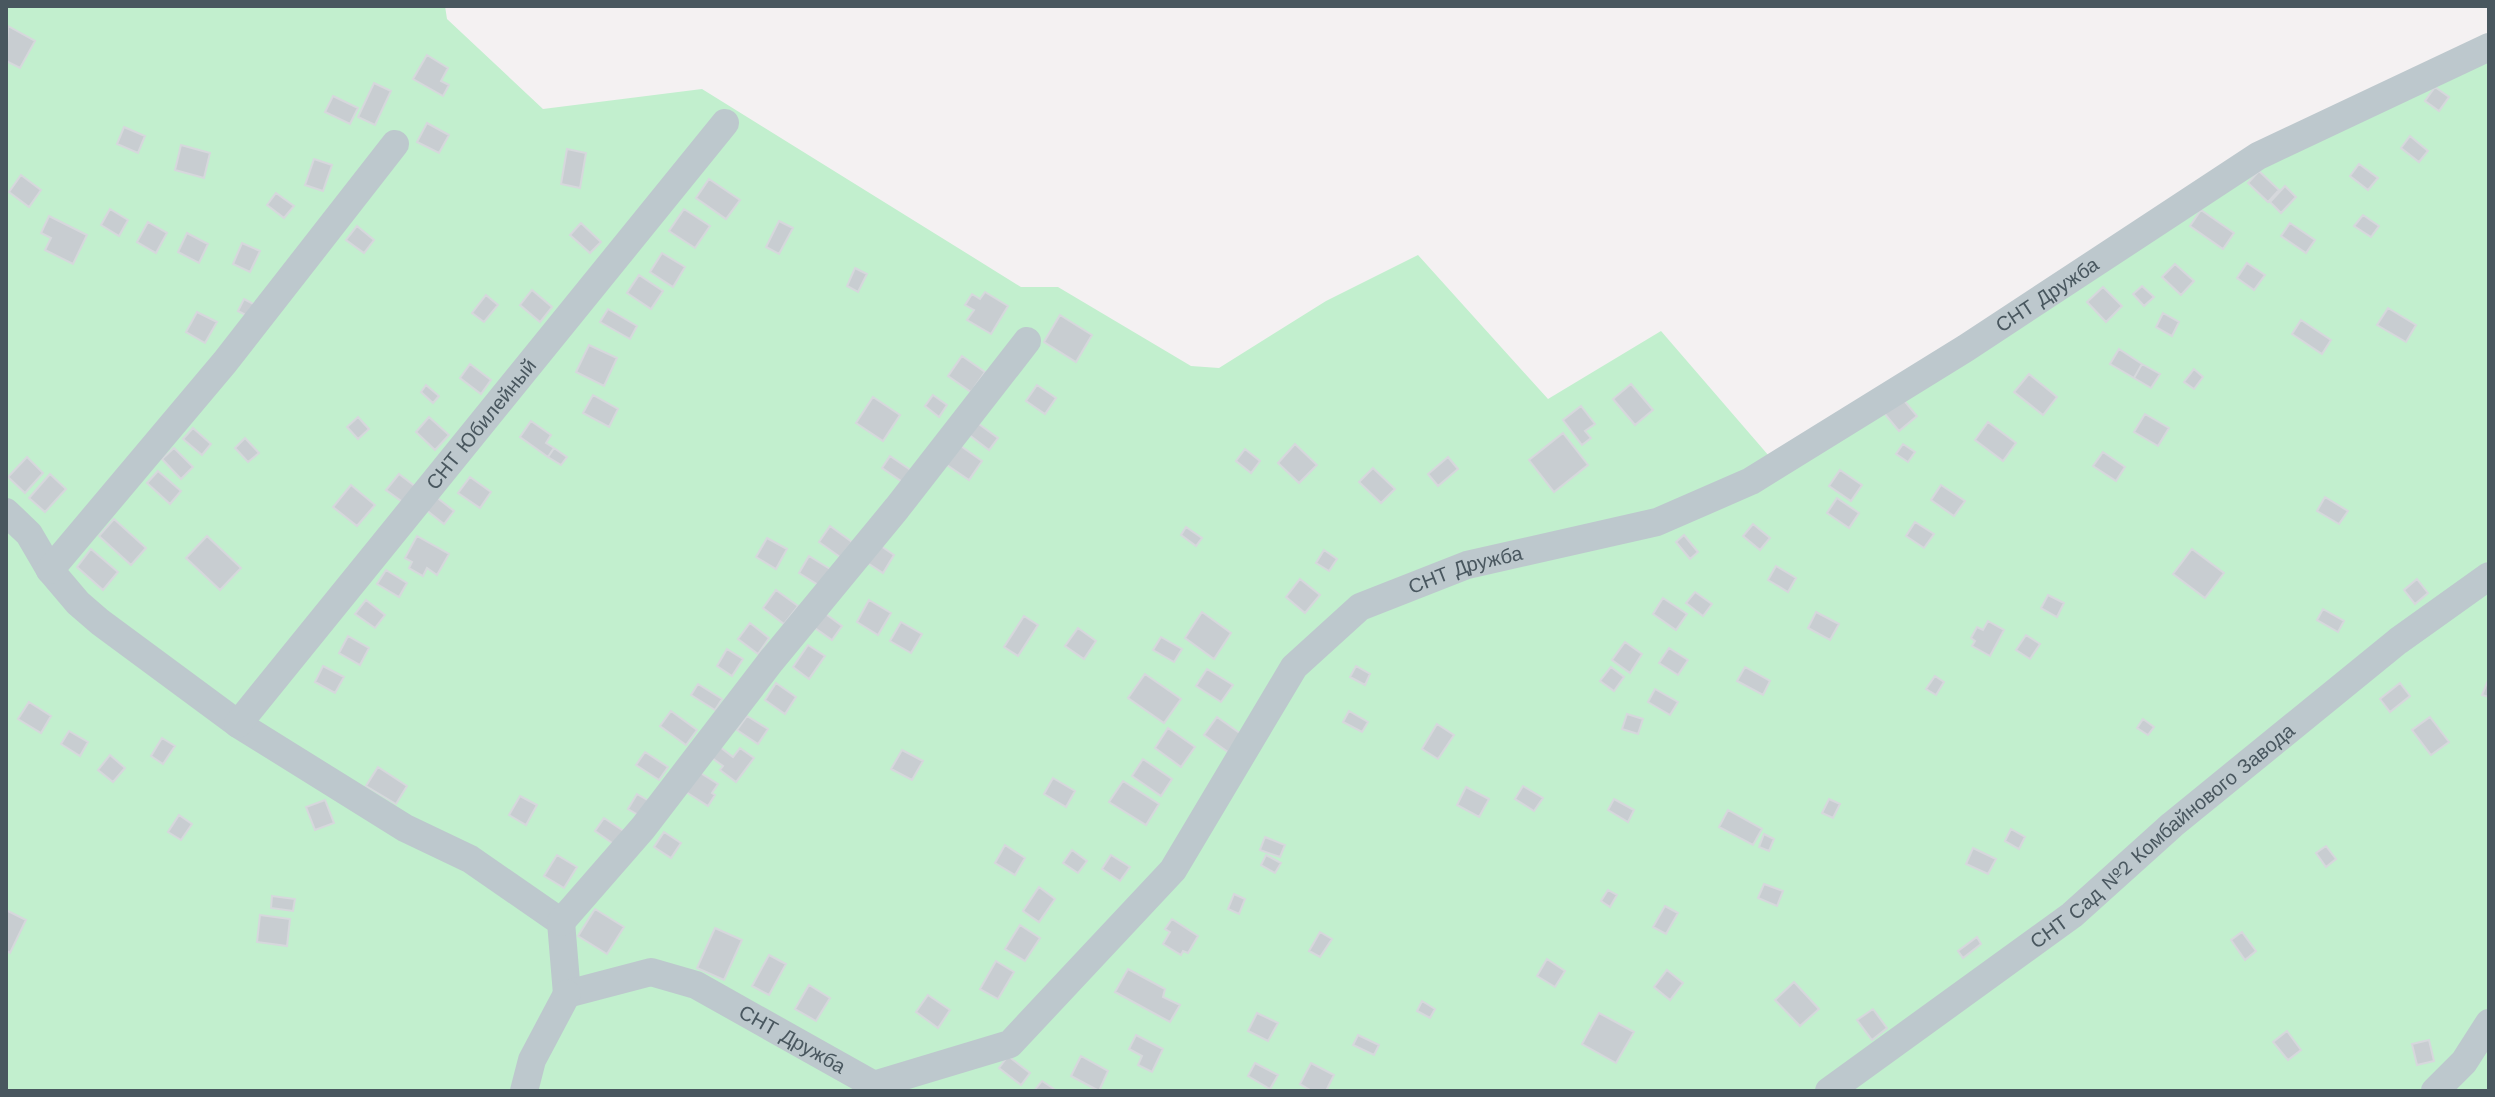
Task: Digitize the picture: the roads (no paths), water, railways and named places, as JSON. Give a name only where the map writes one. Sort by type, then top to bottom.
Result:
[{"type":"street","name":"СНТ Дружба","points":[[567,994],[651,972],[696,985],[874,1085],[1010,1044],[1173,870],[1294,667],[1360,607],[1467,565],[1657,522],[1751,481],[1966,348],[2258,156],[2489,47]]},
{"type":"street","name":"СНТ Юбилейный","points":[[238,724],[725,123]]},
{"type":"street","points":[[50,570],[225,362],[395,144]]},
{"type":"street","points":[[524,1091],[532,1060],[567,994],[561,922],[643,828],[771,661],[897,508],[1027,341]]},
{"type":"street","points":[[6,512],[29,534],[50,570],[78,603],[238,724],[405,828],[470,859],[561,922]]},
{"type":"street","name":"СНТ Сад №2 Комбайнового Завода","points":[[1829,1091],[2072,915],[2184,815],[2398,641],[2489,576]]},
{"type":"street","points":[[2435,1091],[2464,1062],[2489,1023]]}]
